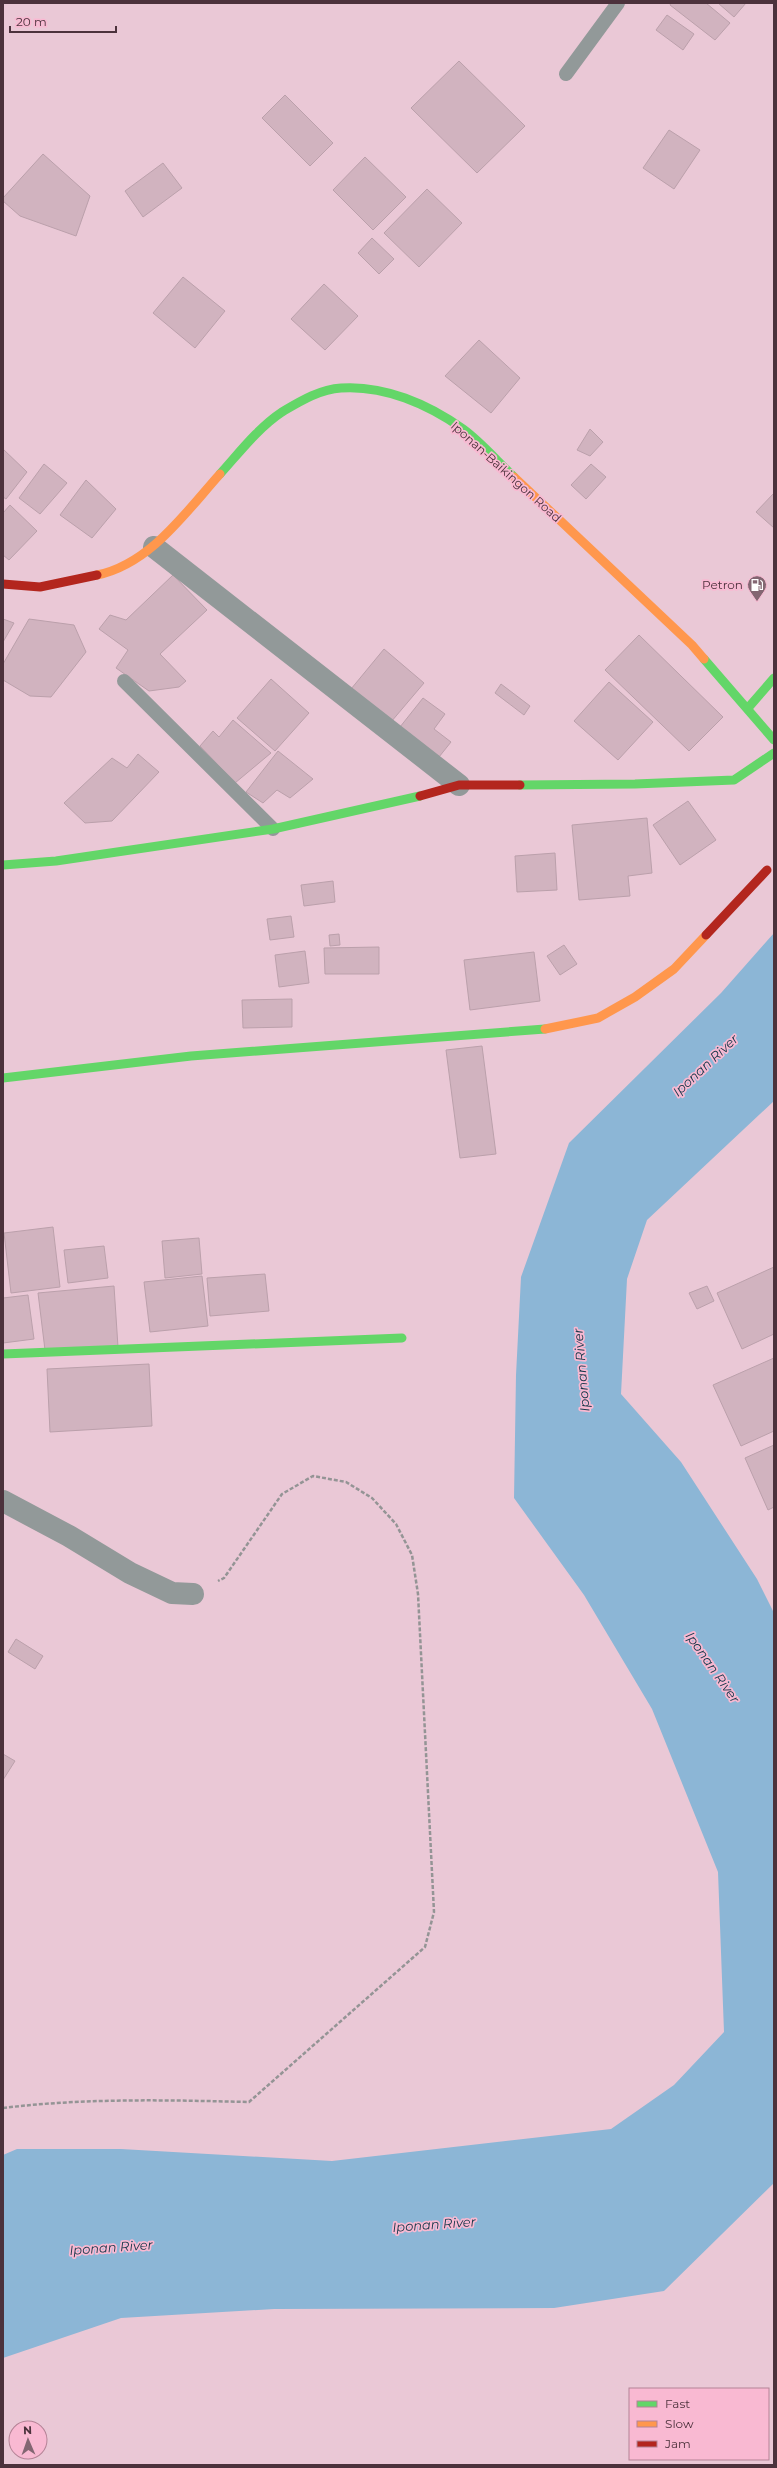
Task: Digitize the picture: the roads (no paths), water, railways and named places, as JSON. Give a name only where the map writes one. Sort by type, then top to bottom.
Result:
[{"type":"street","name":"Iponan-Baikingon Road","points":[[3,584],[40,587],[111,572],[154,547],[256,434],[281,413],[309,397],[340,388],[378,390],[413,400],[463,429],[692,645],[748,708],[774,740]]},
{"type":"street","points":[[154,547],[459,785]]},
{"type":"street","points":[[748,708],[774,678]]},
{"type":"street","points":[[3,865],[56,861],[273,829],[402,801],[459,785],[635,784],[734,780],[774,754]]},
{"type":"street","points":[[3,1078],[191,1056],[546,1029],[598,1018],[635,997],[674,969],[767,870]]},
{"type":"street","points":[[3,1354],[402,1338]]},
{"type":"street","points":[[3,1501],[69,1536],[130,1573],[172,1594],[193,1594]]},
{"type":"lane","points":[[566,74],[618,3]]},
{"type":"lane","points":[[124,681],[273,829]]},
{"type":"water","name":"Iponan River","points":[[774,933],[774,1101],[647,1220],[627,1279],[621,1394],[681,1462],[757,1579],[774,1613],[774,2183],[664,2291],[554,2308],[274,2309],[121,2318],[3,2358],[3,2155],[17,2149],[121,2149],[332,2161],[611,2129],[674,2085],[724,2032],[718,1872],[652,1709],[584,1595],[514,1498],[516,1375],[521,1277],[569,1143],[721,993]]},
{"type":"place","name":"Petron","points":[[757,602]]}]
